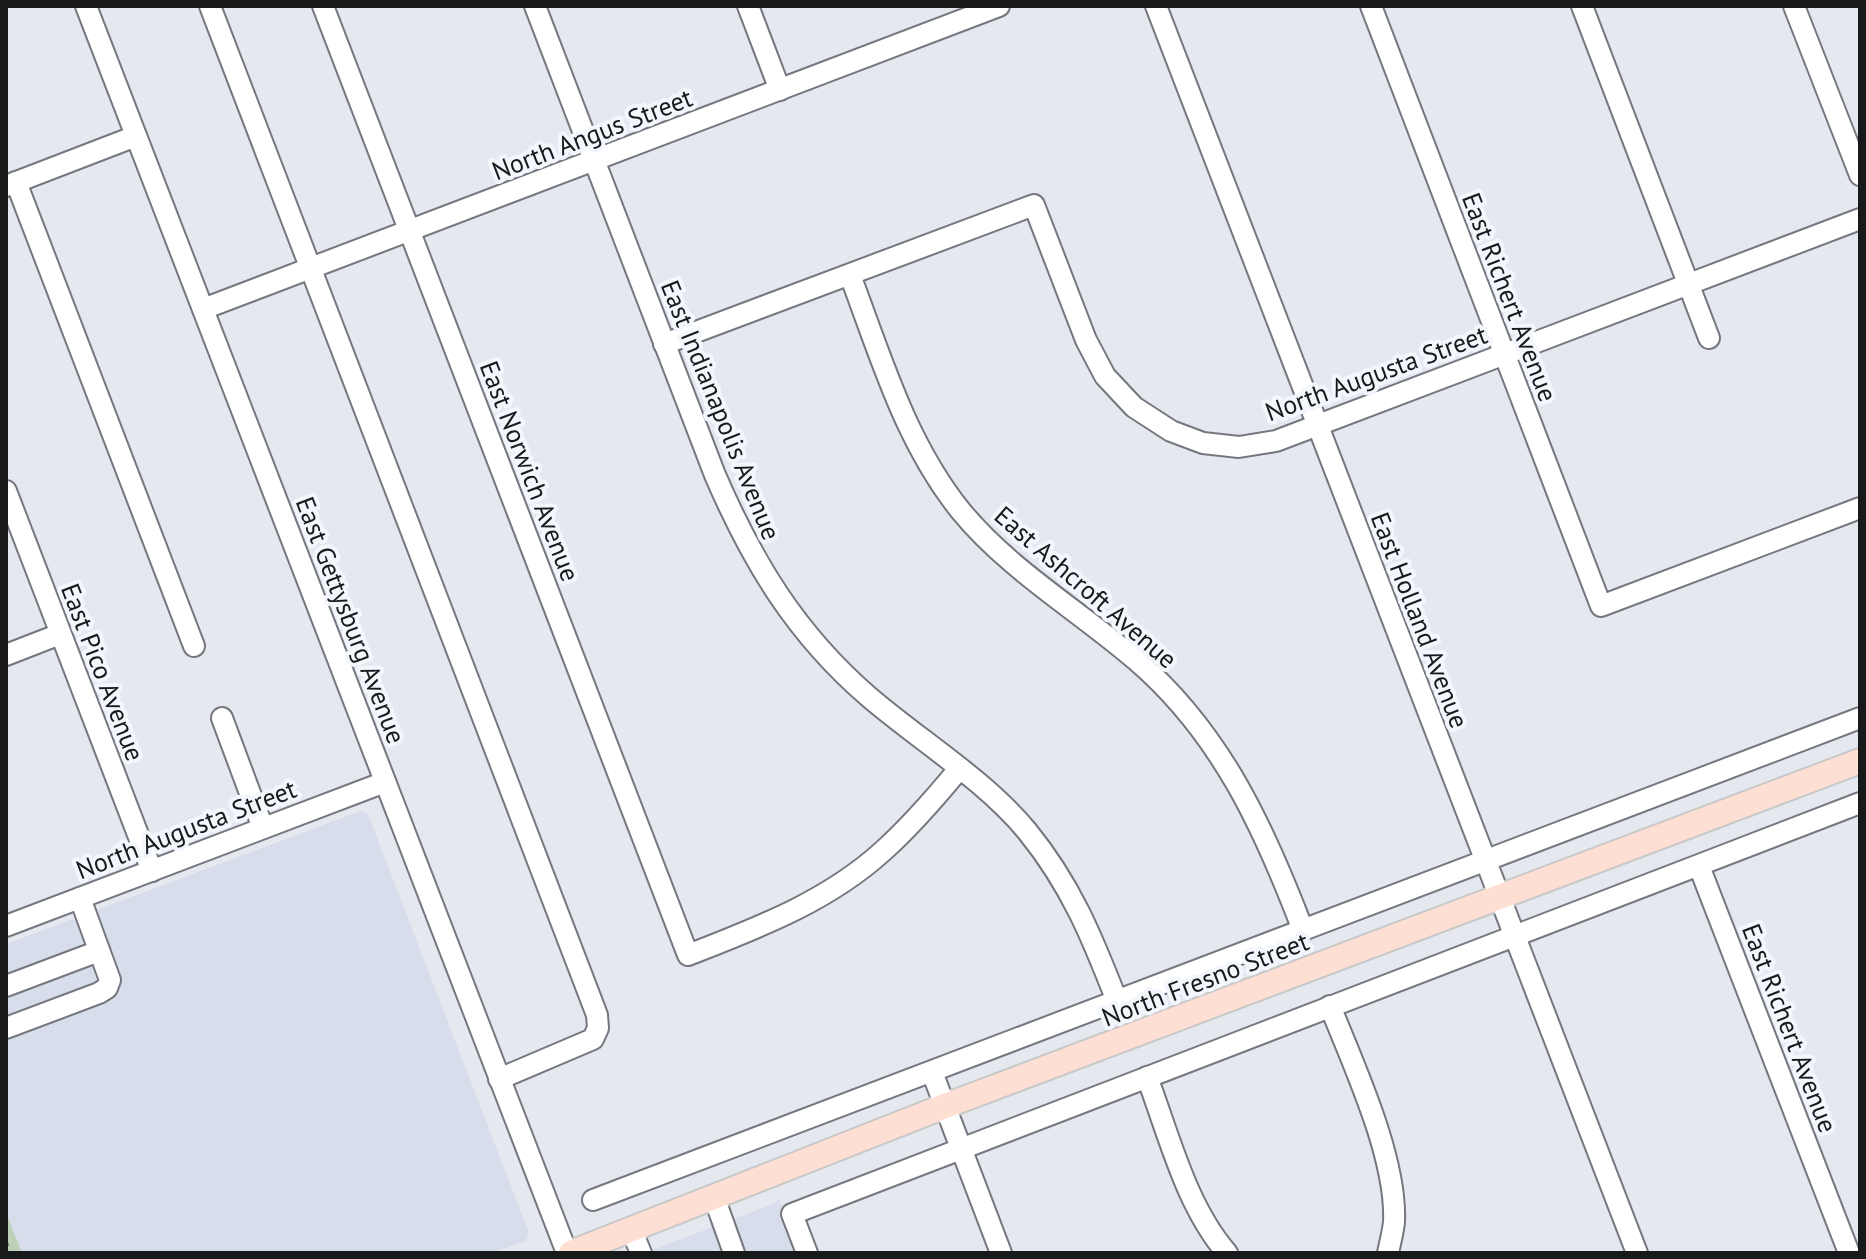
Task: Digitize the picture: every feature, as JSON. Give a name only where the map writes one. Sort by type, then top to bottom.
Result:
[{"type":"main road","name":"North Fresno Street","points":[[569,1253],[945,1106],[1860,761]]},
{"type":"street","name":"East Gettysburg Avenue","points":[[86,6],[499,1079],[569,1253]]},
{"type":"street","points":[[210,6],[597,1015],[598,1028],[593,1039],[499,1079]]},
{"type":"street","name":"East Norwich Avenue","points":[[323,6],[688,955],[786,915],[847,880],[915,821],[959,769]]},
{"type":"street","name":"East Indianapolis Avenue","points":[[535,6],[735,523],[760,570],[828,660],[991,795],[1025,828],[1058,872],[1087,924],[1117,1001]]},
{"type":"street","points":[[748,6],[780,90]]},
{"type":"street","name":"North Angus Street","points":[[203,309],[780,90],[950,15],[999,6]]},
{"type":"street","name":"East Holland Avenue","points":[[1156,6],[1637,1253]]},
{"type":"street","name":"East Richert Avenue","points":[[1371,6],[1601,606],[1860,508]]},
{"type":"street","points":[[1582,6],[1709,338]]},
{"type":"street","points":[[1794,6],[1860,175]]},
{"type":"street","points":[[136,136],[11,184],[194,646]]},
{"type":"street","name":"North Augusta Street","points":[[664,344],[1034,205],[1086,340],[1105,376],[1134,407],[1171,431],[1203,443],[1239,447],[1276,441],[1860,219]]},
{"type":"street","name":"East Ashcroft Avenue","points":[[850,275],[898,404],[915,443],[938,480],[962,513],[991,544],[1138,661],[1188,713],[1217,751],[1248,801],[1273,852],[1303,930]]},
{"type":"street","name":"East Pico Avenue","points":[[6,491],[152,871]]},
{"type":"street","points":[[6,655],[60,634]]},
{"type":"street","points":[[222,718],[263,828]]},
{"type":"street","name":"North Fresno Street","points":[[593,1200],[1860,718]]},
{"type":"street","name":"North Augusta Street","points":[[6,926],[385,782]]},
{"type":"street","points":[[807,1253],[792,1214],[1860,803]]},
{"type":"street","name":"East Richert Avenue","points":[[1699,866],[1846,1252]]},
{"type":"street","points":[[6,1028],[107,988],[110,980],[80,898]]},
{"type":"street","points":[[6,986],[99,951]]},
{"type":"street","points":[[1330,1006],[1375,1121],[1388,1169],[1394,1221],[1388,1253]]},
{"type":"street","points":[[932,1072],[1001,1253]]},
{"type":"street","points":[[1147,1077],[1189,1188],[1214,1238],[1227,1253]]},
{"type":"street","points":[[714,1197],[734,1253]]},
{"type":"street","points":[[631,1229],[641,1253]]},
{"type":"shaded area","points":[[361,811],[368,814],[529,1233],[526,1241],[493,1253],[22,1253],[6,1212],[6,944]]},
{"type":"shaded area","points":[[779,1199],[800,1253],[644,1253],[776,1203]]},
{"type":"green space","points":[[6,1212],[22,1253],[6,1253]]}]
